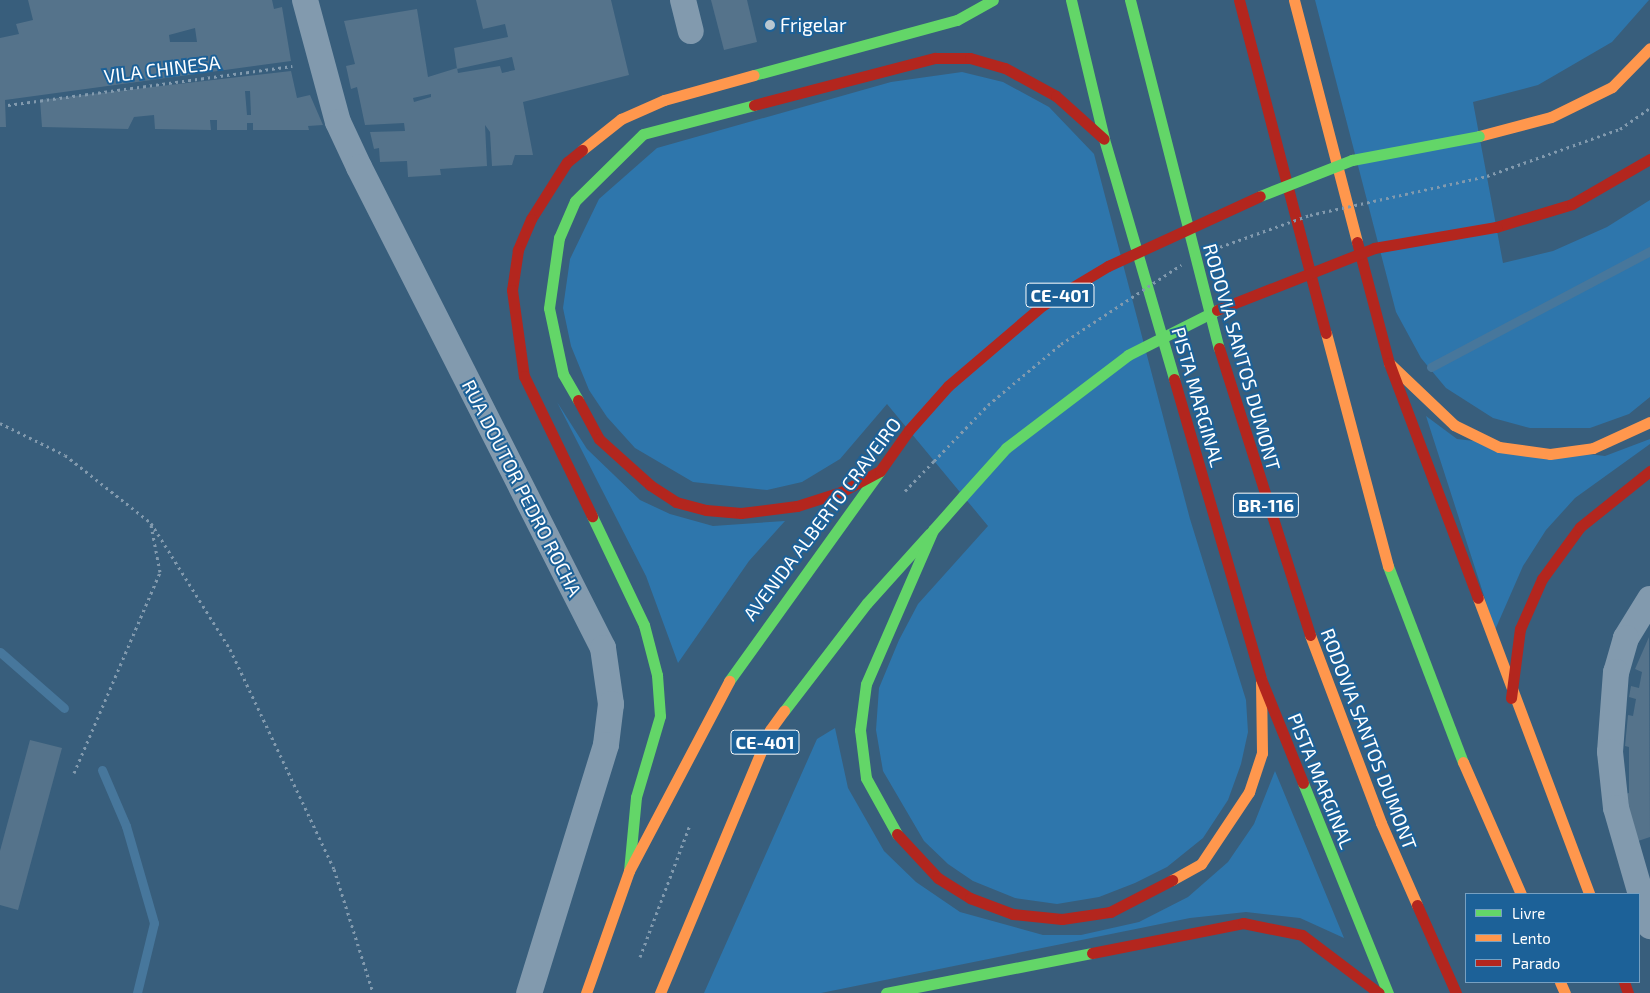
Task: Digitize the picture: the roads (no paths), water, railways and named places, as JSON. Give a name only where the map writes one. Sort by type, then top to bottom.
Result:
[{"type":"main road","points":[[629,870],[636,797],[660,716],[657,675],[641,616],[524,376],[512,290],[518,250],[530,219],[567,162],[621,119],[664,100],[957,20],[993,0]]},
{"type":"main road","name":"PISTA MARGINAL","points":[[1072,0],[1104,139],[1262,679],[1388,993]]},
{"type":"main road","name":"RODOVIA SANTOS DUMONT","points":[[1130,0],[1232,400],[1297,600],[1380,823],[1456,993]]},
{"type":"main road","points":[[1239,0],[1383,553],[1431,686],[1521,893]]},
{"type":"main road","points":[[1294,0],[1389,363],[1512,698],[1588,893]]},
{"type":"main road","name":"AVENIDA ALBERTO CRAVEIRO","points":[[586,993],[629,870],[740,660],[909,430],[948,386],[1043,305],[1108,266],[1241,202],[1352,160],[1479,136],[1551,117],[1612,87],[1650,48]]},
{"type":"main road","points":[[880,471],[841,492],[797,506],[741,513],[676,502],[627,466],[599,439],[578,408],[555,341],[549,308],[551,275],[559,238],[574,201],[643,134],[935,58],[970,58],[1005,68],[1056,96],[1104,139]]},
{"type":"main road","name":"CE-401","points":[[660,993],[770,730],[867,603],[1006,448],[1128,355],[1182,324],[1255,291],[1374,248],[1496,227],[1572,204],[1650,159]]},
{"type":"main road","points":[[1389,363],[1454,425],[1499,448],[1550,454],[1593,448],[1650,422]]},
{"type":"main road","points":[[1512,698],[1520,629],[1542,579],[1580,527],[1650,471]]},
{"type":"main road","points":[[933,530],[866,684],[860,730],[866,778],[882,813],[904,844],[938,878],[970,898],[1014,914],[1062,920],[1110,912],[1201,864],[1249,792],[1262,753],[1262,679]]},
{"type":"main road","points":[[886,993],[1243,923],[1302,935],[1379,993]]},
{"type":"street","name":"RUA DOUTOR PEDRO ROCHA","points":[[305,0],[320,63],[359,167],[603,648],[611,704],[606,745],[529,993]]},
{"type":"street","points":[[683,0],[691,31]]},
{"type":"street","points":[[1650,599],[1626,638],[1616,672],[1610,752],[1616,808],[1650,926]]},
{"type":"waterway","points":[[1431,367],[1650,251]]},
{"type":"waterway","points":[[0,652],[64,708]]},
{"type":"waterway","points":[[102,770],[126,826],[154,923],[137,993]]},
{"type":"place","name":"Frigelar","points":[[770,25]]}]
